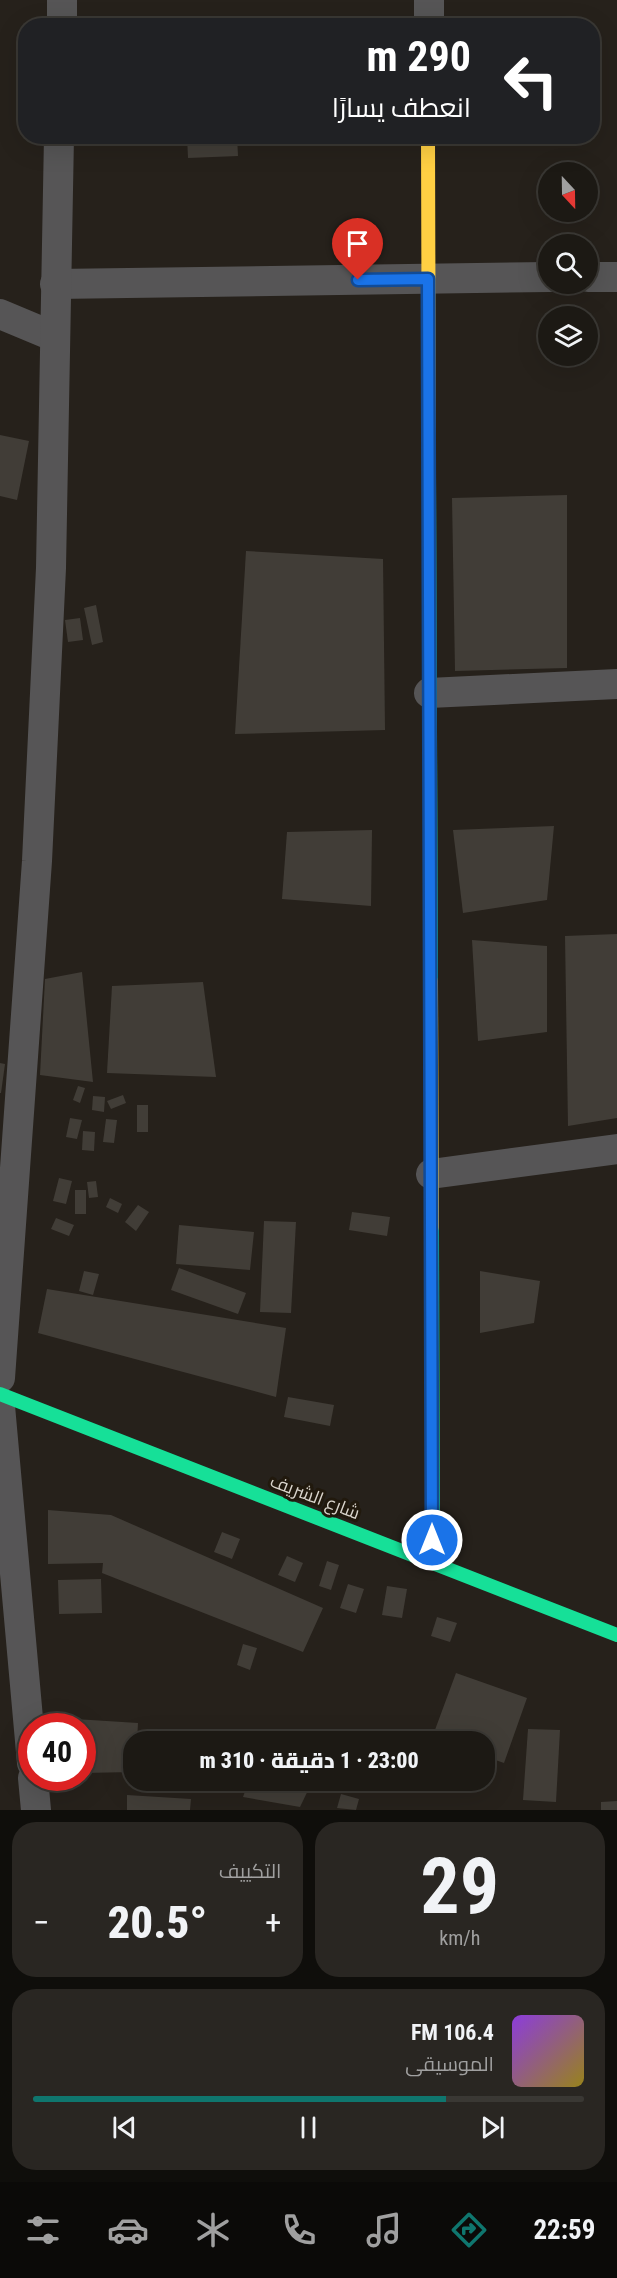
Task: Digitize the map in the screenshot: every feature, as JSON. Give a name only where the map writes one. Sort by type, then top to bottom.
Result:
[{"type":"street","points":[[62,0],[62,18]]},
{"type":"street","points":[[429,0],[429,18]]},
{"type":"street","points":[[0,1378],[38,861],[51,568],[59,144]]},
{"type":"street","points":[[428,144],[433,1563]]},
{"type":"street","points":[[55,284],[538,277]]},
{"type":"street","points":[[598,277],[617,277]]},
{"type":"street","points":[[0,314],[55,337]]},
{"type":"street","points":[[429,693],[617,684]]},
{"type":"street","points":[[431,1174],[617,1149]]},
{"type":"street","name":"شارع الشريف","points":[[0,1394],[617,1635]]},
{"type":"street","points":[[0,1406],[28,1713]]},
{"type":"street","points":[[34,1791],[36,1810]]},
{"type":"building","points":[[187,144],[237,144],[238,156],[188,158]]},
{"type":"building","points":[[0,435],[29,441],[17,500],[0,496]]},
{"type":"building","points":[[567,495],[567,668],[455,671],[452,498]]},
{"type":"building","points":[[246,551],[383,559],[385,730],[235,734]]},
{"type":"building","points":[[96,605],[103,642],[92,645],[84,608]]},
{"type":"building","points":[[80,618],[83,640],[68,642],[65,620]]},
{"type":"building","points":[[554,826],[547,900],[463,913],[453,830]]},
{"type":"building","points":[[372,830],[371,906],[282,899],[287,832]]},
{"type":"building","points":[[617,934],[617,1118],[568,1126],[565,936]]},
{"type":"building","points":[[472,940],[547,946],[547,1032],[478,1041]]},
{"type":"building","points":[[82,972],[93,1082],[40,1075],[45,979]]},
{"type":"building","points":[[203,982],[216,1077],[107,1073],[112,986]]},
{"type":"building","points":[[0,1063],[5,1064],[1,1093],[0,1093]]},
{"type":"building","points":[[78,1086],[85,1088],[80,1103],[73,1100]]},
{"type":"building","points":[[123,1095],[126,1103],[111,1109],[107,1101]]},
{"type":"building","points":[[93,1096],[105,1097],[104,1112],[92,1110]]},
{"type":"building","points":[[137,1105],[148,1105],[148,1132],[137,1132]]},
{"type":"building","points":[[70,1118],[82,1120],[77,1139],[66,1137]]},
{"type":"building","points":[[106,1119],[117,1120],[114,1143],[103,1142]]},
{"type":"building","points":[[83,1131],[95,1132],[94,1151],[82,1150]]},
{"type":"building","points":[[59,1178],[72,1181],[66,1204],[53,1201]]},
{"type":"building","points":[[96,1181],[98,1197],[89,1198],[87,1182]]},
{"type":"building","points":[[75,1190],[86,1190],[86,1214],[75,1214]]},
{"type":"building","points":[[110,1198],[122,1204],[118,1213],[106,1207]]},
{"type":"building","points":[[138,1205],[149,1212],[136,1231],[125,1222]]},
{"type":"building","points":[[352,1212],[390,1217],[387,1236],[349,1230]]},
{"type":"building","points":[[56,1218],[74,1225],[69,1236],[51,1229]]},
{"type":"building","points":[[264,1221],[296,1222],[291,1313],[260,1312]]},
{"type":"building","points":[[179,1225],[254,1232],[250,1270],[176,1264]]},
{"type":"building","points":[[179,1268],[246,1293],[238,1314],[171,1290]]},
{"type":"building","points":[[84,1271],[99,1274],[93,1295],[79,1291]]},
{"type":"building","points":[[480,1271],[540,1281],[534,1323],[480,1333]]},
{"type":"building","points":[[47,1289],[286,1328],[276,1397],[38,1333]]},
{"type":"building","points":[[288,1397],[334,1405],[330,1426],[284,1417]]},
{"type":"building","points":[[48,1510],[111,1515],[323,1608],[303,1652],[102,1573],[103,1563],[48,1564]]},
{"type":"building","points":[[222,1532],[240,1539],[232,1559],[214,1552]]},
{"type":"building","points":[[287,1556],[303,1563],[295,1582],[278,1575]]},
{"type":"building","points":[[327,1561],[339,1565],[331,1590],[319,1586]]},
{"type":"building","points":[[101,1579],[102,1613],[59,1614],[58,1580]]},
{"type":"building","points":[[348,1584],[364,1589],[356,1613],[340,1608]]},
{"type":"building","points":[[387,1586],[407,1589],[402,1618],[382,1615]]},
{"type":"building","points":[[437,1617],[457,1623],[450,1642],[431,1636]]},
{"type":"building","points":[[243,1644],[257,1648],[250,1670],[237,1665]]},
{"type":"building","points":[[456,1673],[527,1698],[504,1763],[495,1760],[495,1731],[435,1731]]},
{"type":"building","points":[[96,1720],[138,1723],[138,1731],[123,1731],[123,1772],[96,1773]]},
{"type":"building","points":[[528,1729],[560,1730],[556,1802],[523,1800]]},
{"type":"building","points":[[245,1791],[308,1791],[300,1807],[243,1797]]},
{"type":"building","points":[[341,1794],[359,1799],[356,1810],[337,1808]]},
{"type":"building","points":[[127,1795],[191,1799],[190,1810],[127,1810]]},
{"type":"building","points":[[617,1801],[617,1810],[601,1810],[601,1802]]},
{"type":"traffic: fast","points":[[429,474],[431,981]]},
{"type":"traffic: fast","points":[[432,1227],[433,1562]]},
{"type":"traffic: fast","points":[[0,1394],[617,1635]]},
{"type":"traffic: slow","points":[[428,144],[429,474]]},
{"type":"traffic: slow","points":[[431,981],[432,1227]]},
{"type":"route","points":[[358,280],[428,279],[432,1540]]}]
